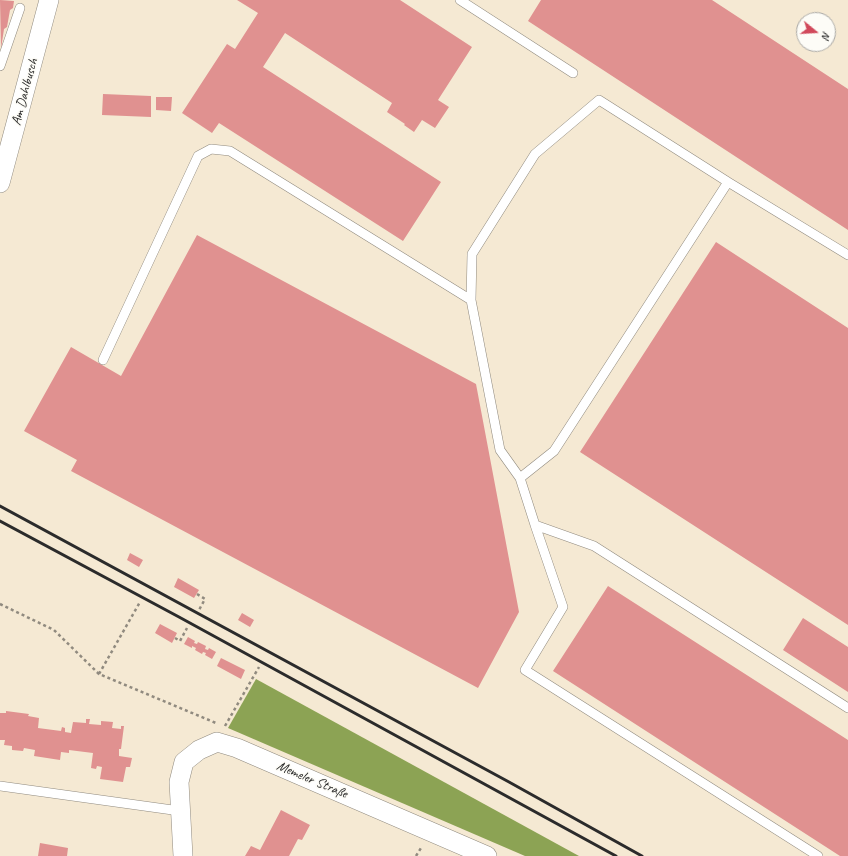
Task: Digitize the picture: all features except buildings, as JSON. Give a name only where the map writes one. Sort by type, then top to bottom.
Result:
[{"type":"street","name":"Am Dahlbusch","points":[[0,183],[49,0]]},
{"type":"street","points":[[183,856],[179,782],[184,762],[199,750],[217,742]]},
{"type":"street","name":"Memeler Straße","points":[[217,742],[237,748],[487,856]]},
{"type":"lane","points":[[460,0],[573,73]]},
{"type":"lane","points":[[0,66],[20,8]]},
{"type":"lane","points":[[818,856],[525,670],[563,606],[520,478],[500,450],[471,300],[472,254],[535,154],[599,100],[728,182],[848,255]]},
{"type":"lane","points":[[103,360],[198,156],[210,149],[230,151],[471,300]]},
{"type":"lane","points":[[520,478],[554,451],[728,182]]},
{"type":"lane","points":[[535,525],[594,546],[848,708]]},
{"type":"lane","points":[[0,786],[180,811]]},
{"type":"path","points":[[196,594],[205,599],[199,610]]},
{"type":"path","points":[[99,674],[140,602]]},
{"type":"path","points":[[0,604],[54,630],[99,674],[217,723]]},
{"type":"path","points":[[175,638],[180,641],[187,628]]},
{"type":"path","points":[[217,742],[259,666]]},
{"type":"green space","points":[[256,679],[579,856],[525,856],[228,728]]},
{"type":"railway","points":[[0,506],[509,782],[642,856]]},
{"type":"railway","points":[[0,521],[616,856]]}]
